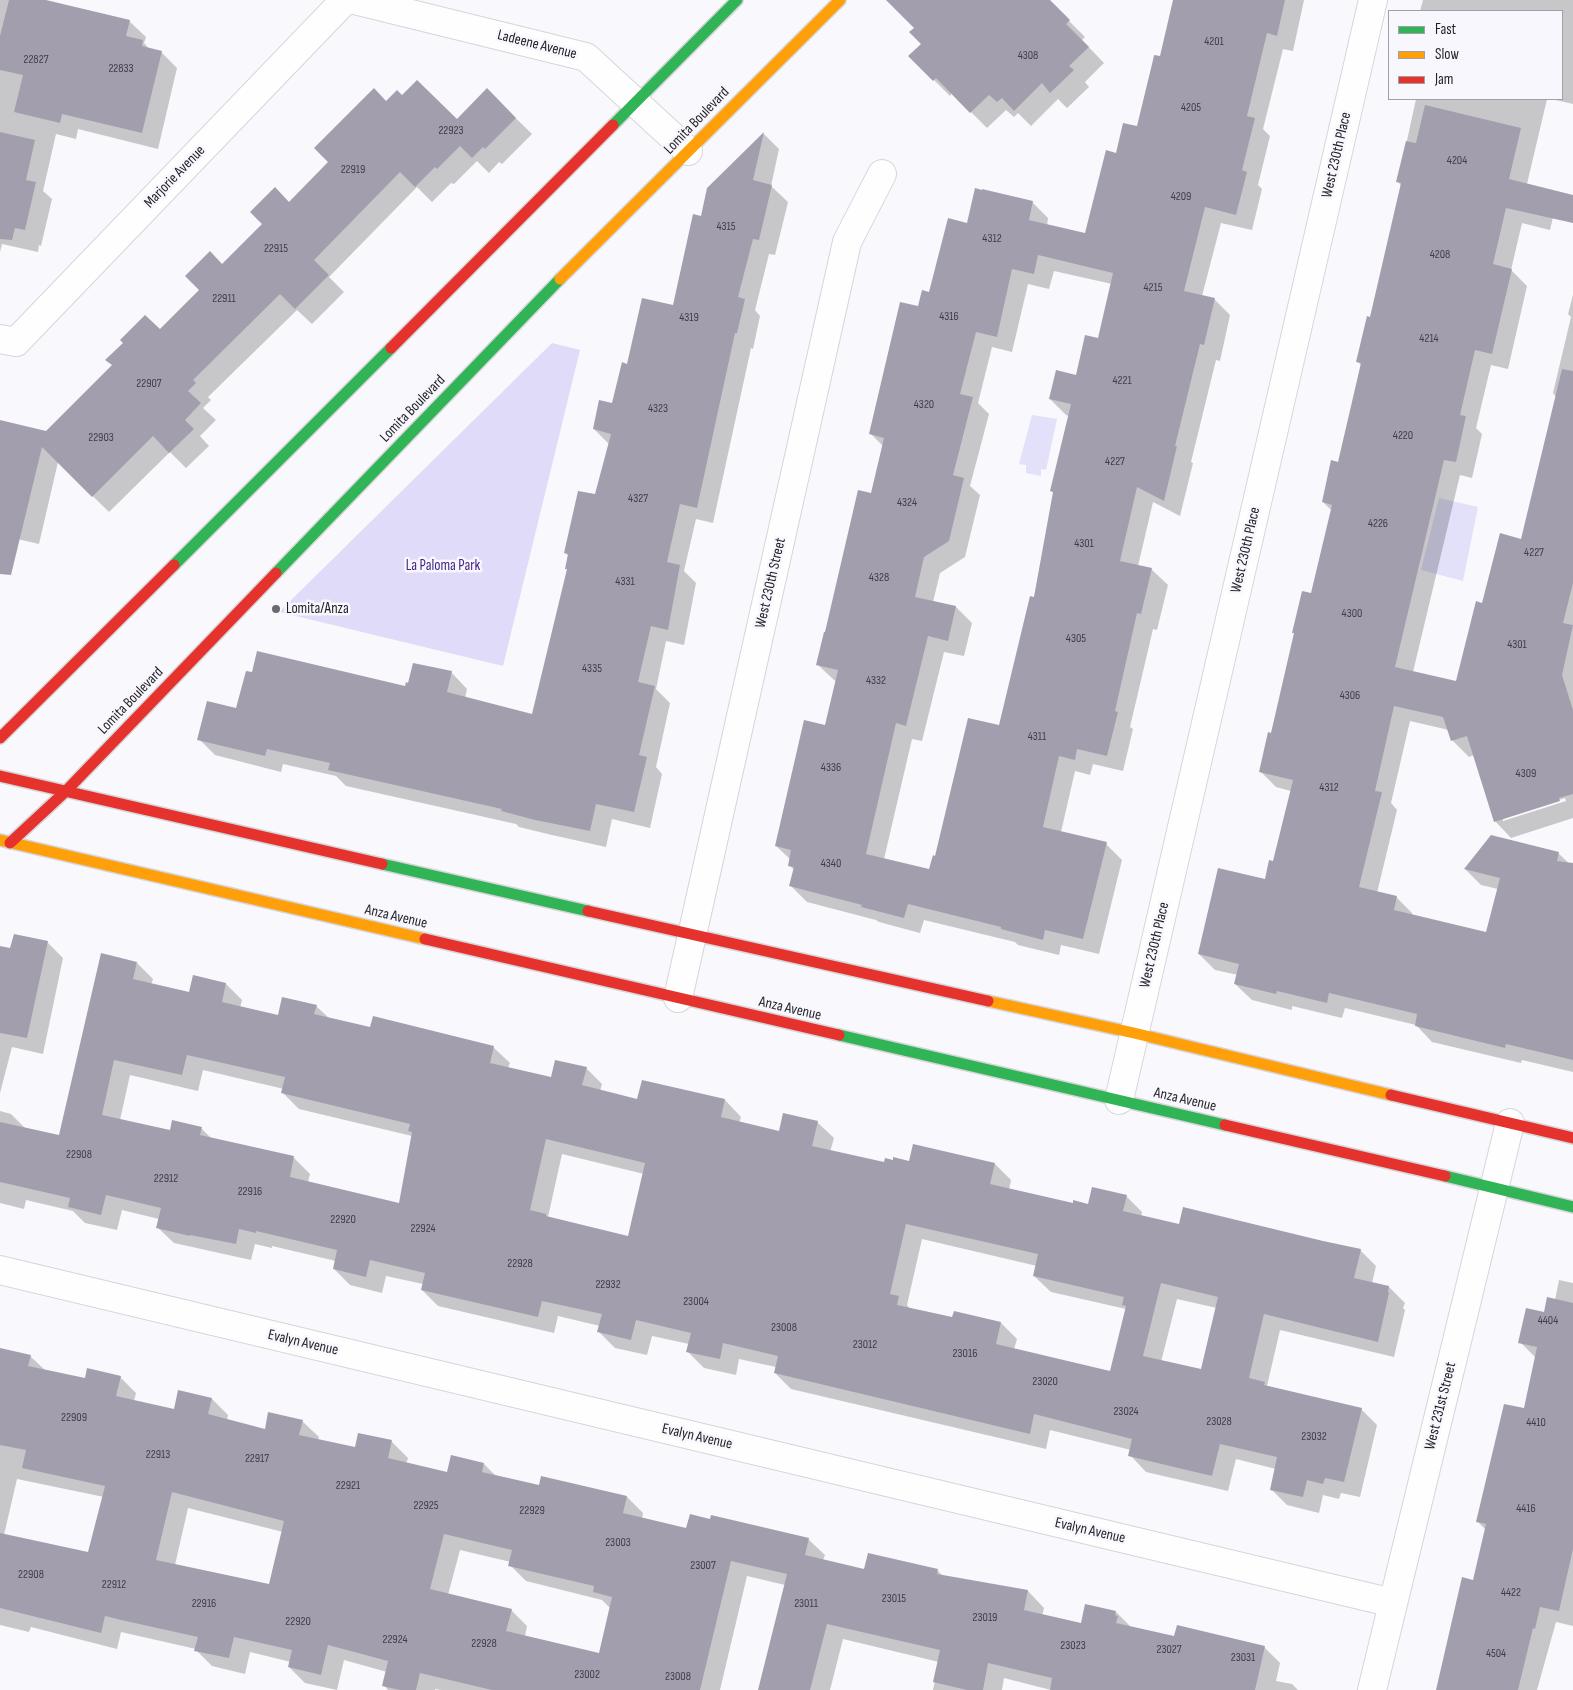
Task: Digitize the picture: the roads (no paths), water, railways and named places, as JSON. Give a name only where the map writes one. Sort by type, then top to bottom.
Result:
[{"type":"main road","points":[[0,738],[241,499],[737,0]]},
{"type":"main road","name":"Lomita Boulevard","points":[[5,842],[66,790],[539,300],[688,152],[743,94],[840,0]]},
{"type":"main road","points":[[0,776],[693,935],[1134,1033],[1573,1138]]},
{"type":"main road","name":"Anza Avenue","points":[[5,842],[1494,1187],[1573,1207]]},
{"type":"street","name":"Marjorie Avenue","points":[[0,338],[16,342],[346,0]]},
{"type":"street","name":"Ladeene Avenue","points":[[354,0],[586,57],[688,152]]},
{"type":"street","name":"West 230th Place","points":[[1119,1100],[1373,0]]},
{"type":"street","name":"West 230th Street","points":[[678,998],[847,242],[882,174]]},
{"type":"street","name":"West 231st Street","points":[[1372,1690],[1510,1123]]},
{"type":"street","name":"Evalyn Avenue","points":[[0,1270],[1393,1603]]},
{"type":"place","name":"Lomita/Anza","points":[[276,609]]},
{"type":"park label","name":"La Paloma Park","points":[[443,566]]}]
